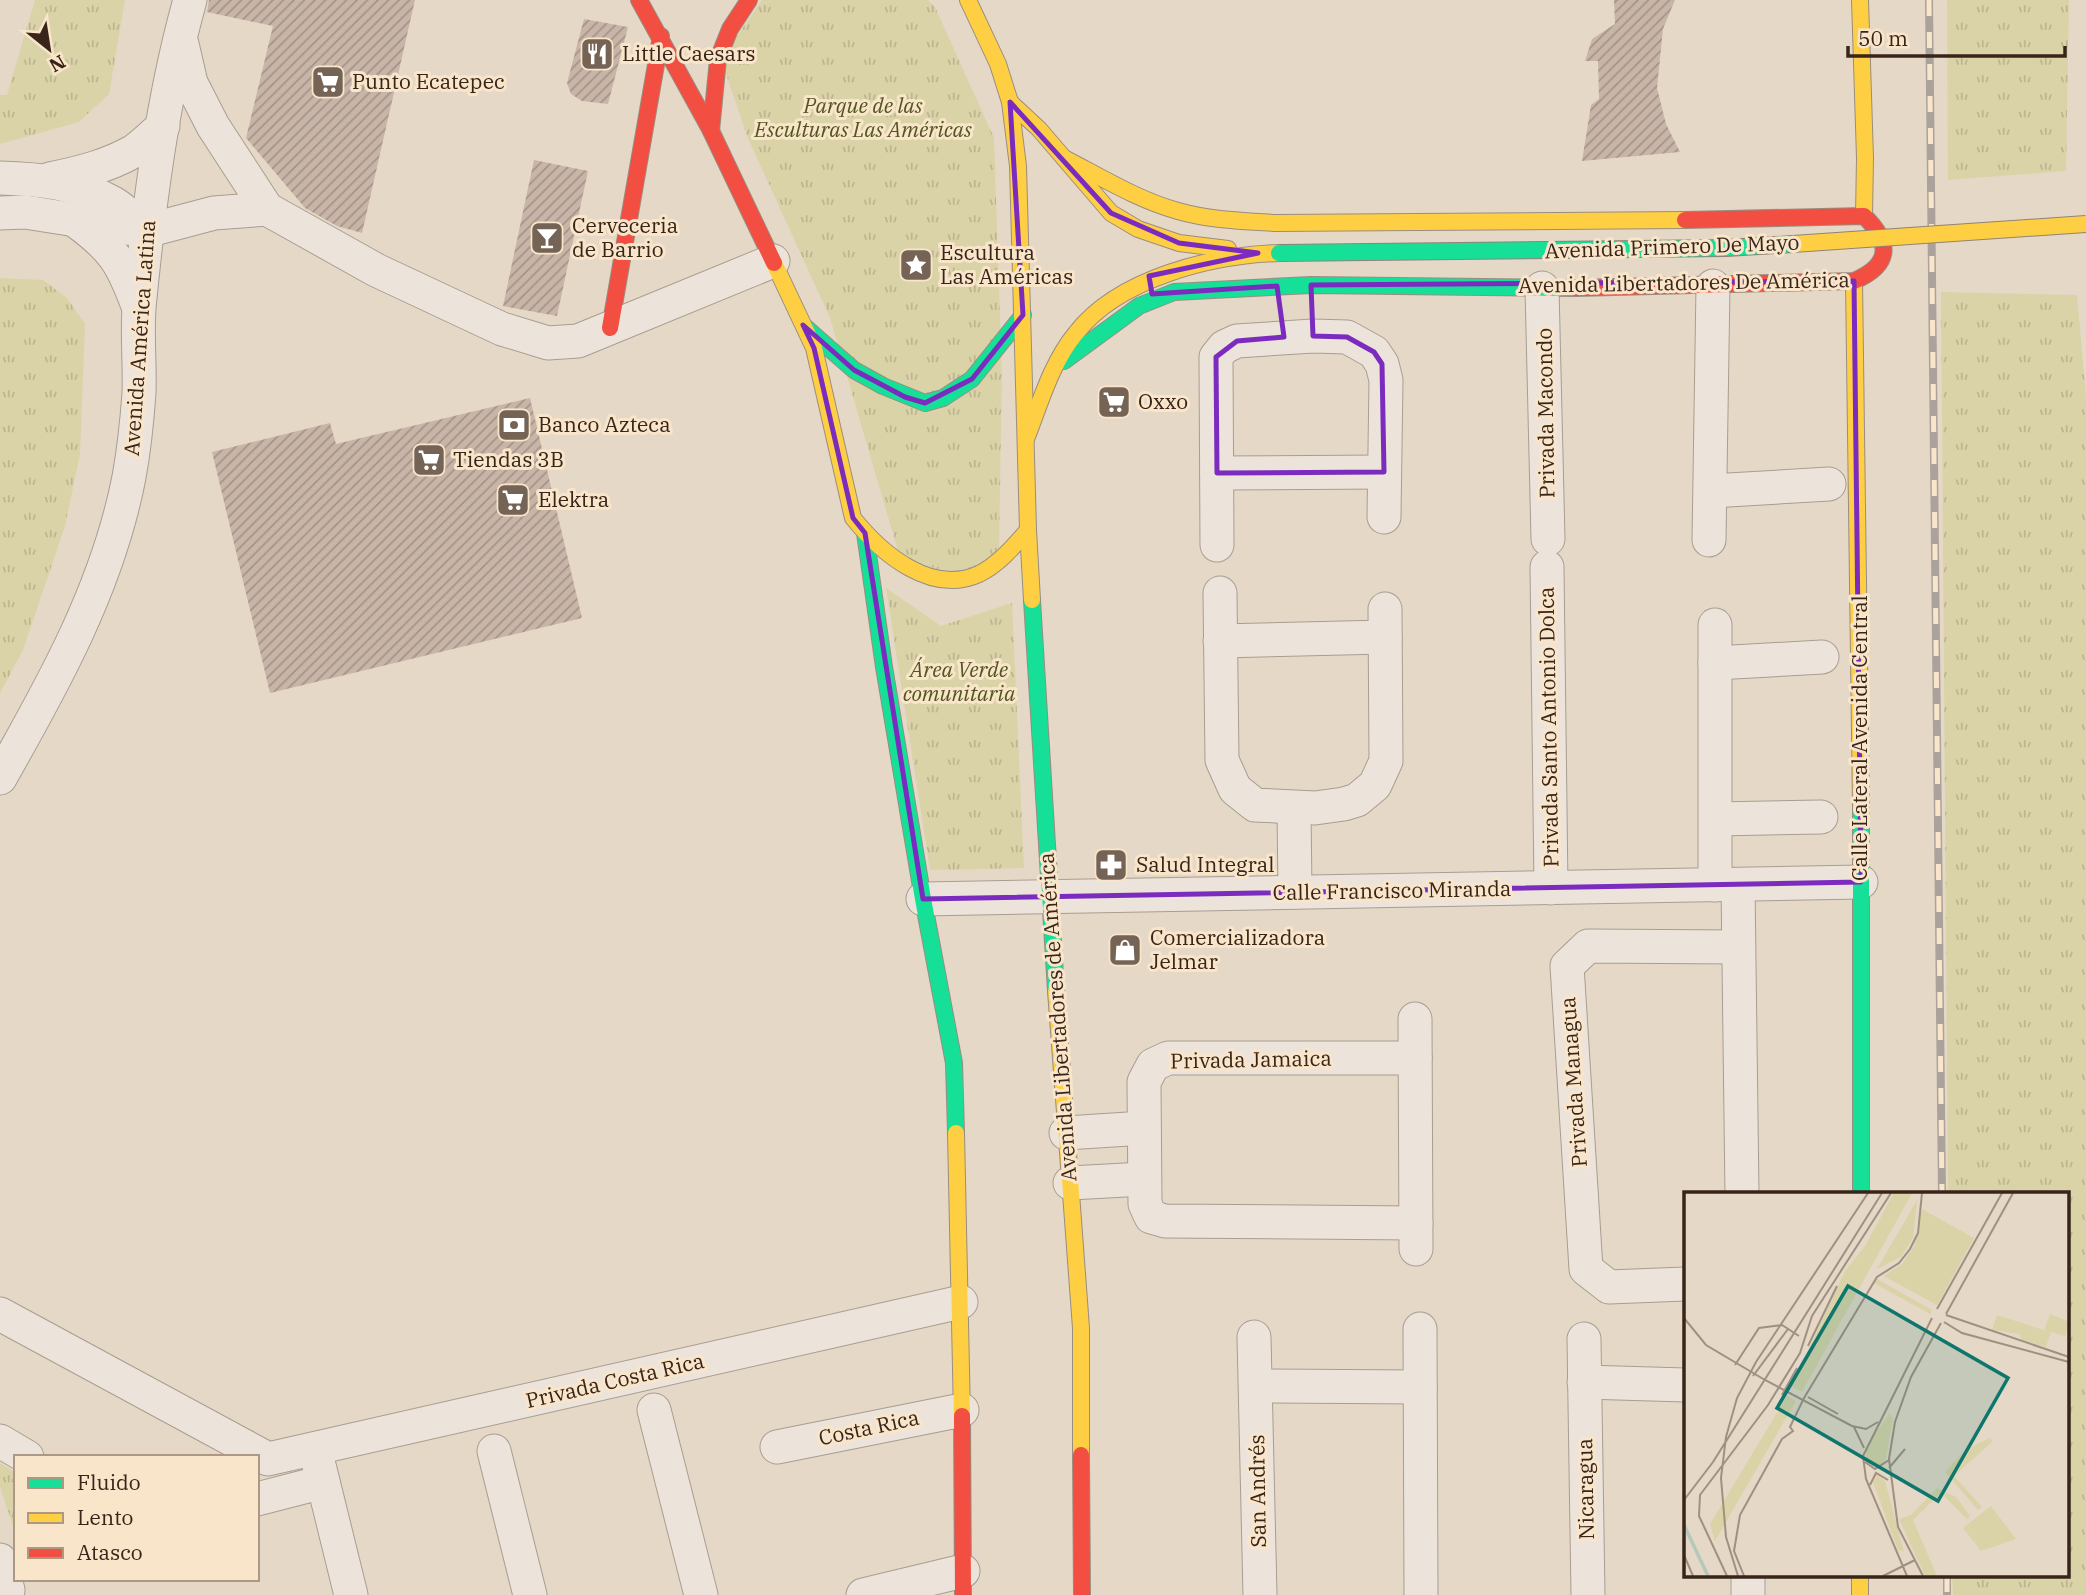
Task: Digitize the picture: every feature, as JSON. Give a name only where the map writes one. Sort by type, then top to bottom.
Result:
[{"type":"main road","points":[[639,0],[711,131],[814,348],[853,518],[865,533],[898,560],[922,576],[947,581],[973,577],[995,565],[1028,530]]},
{"type":"main road","points":[[711,131],[718,59],[730,29],[748,0]]},
{"type":"main road","points":[[968,0],[998,64],[1010,102],[1018,166],[1026,439]]},
{"type":"main road","points":[[979,20],[987,0]]},
{"type":"main road","points":[[1063,157],[1130,193],[1177,210],[1224,220],[1275,223],[1864,216],[1860,0]]},
{"type":"main road","points":[[610,328],[661,36]]},
{"type":"main road","name":"Avenida Primero De Mayo","points":[[1010,102],[1039,129],[1111,212],[1138,229],[1179,243],[1258,253],[1726,248],[2086,224]]},
{"type":"main road","name":"Avenida Libertadores De América","points":[[1056,367],[1139,306],[1174,292],[1311,285],[1542,288],[1854,281],[1880,265],[1883,252],[1881,237],[1874,225],[1864,216]]},
{"type":"main road","name":"Avenida Primero De Mayo","points":[[1026,439],[1056,367],[1075,333],[1108,301],[1143,281],[1178,269],[1258,253]]},
{"type":"main road","name":"Calle Lateral Avenida Central","points":[[1854,281],[1861,882],[1861,1192]]},
{"type":"main road","points":[[803,325],[854,370],[883,386],[925,403],[943,398],[972,379],[1023,315]]},
{"type":"main road","name":"Avenida Libertadores de América","points":[[1026,439],[1028,530],[1049,897],[1081,1328],[1082,1595]]},
{"type":"main road","points":[[865,533],[884,667],[954,1063],[961,1302],[963,1583]]},
{"type":"street","name":"Avenida América Latina","points":[[0,778],[93,600],[112,544],[129,476],[139,393],[146,231],[180,35],[190,0]]},
{"type":"street","points":[[180,35],[191,83],[213,126],[267,209],[376,270],[502,329],[548,343],[578,341],[773,261]]},
{"type":"street","points":[[46,180],[87,172],[113,161],[135,150],[163,126]]},
{"type":"street","points":[[0,178],[46,180],[88,192],[115,204],[146,231]]},
{"type":"street","points":[[0,214],[25,212],[146,231],[214,213],[267,209]]},
{"type":"street","points":[[141,299],[169,247],[214,213]]},
{"type":"street","points":[[75,220],[113,252],[141,299]]},
{"type":"street","points":[[1298,336],[1311,285]]},
{"type":"street","points":[[1277,286],[1298,336]]},
{"type":"street","points":[[1709,540],[1713,286]]},
{"type":"street","name":"Privada Macondo","points":[[1542,288],[1548,553]]},
{"type":"street","points":[[1217,545],[1216,357],[1224,347],[1237,341],[1298,336],[1347,337],[1374,352],[1382,364],[1386,380],[1384,517]]},
{"type":"street","points":[[1217,473],[1384,472]]},
{"type":"street","points":[[1711,491],[1829,484]]},
{"type":"street","name":"Privada Santo Antonio Dolca","points":[[1548,553],[1551,888]]},
{"type":"street","points":[[1220,593],[1220,641],[1222,760],[1230,781],[1243,797],[1255,806],[1304,809],[1357,800],[1375,785],[1386,761],[1385,623],[1220,641]]},
{"type":"street","points":[[1715,625],[1716,819],[1738,947],[1742,1192]]},
{"type":"street","points":[[1715,663],[1822,657]]},
{"type":"street","points":[[1304,809],[1306,892]]},
{"type":"street","points":[[1716,819],[1821,817]]},
{"type":"street","name":"Calle Francisco Miranda","points":[[923,899],[1861,882]]},
{"type":"street","name":"Privada Managua","points":[[1684,1284],[1609,1287],[1586,1269],[1567,966],[1588,946],[1738,947]]},
{"type":"street","name":"Privada Jamaica","points":[[1415,1019],[1416,1236],[1165,1221],[1151,1217],[1144,1204],[1144,1082],[1153,1065],[1168,1058],[1415,1058]]},
{"type":"street","points":[[1066,1133],[1144,1128]]},
{"type":"street","points":[[1070,1183],[1144,1179]]},
{"type":"street","name":"Privada Costa Rica","points":[[0,1314],[268,1459],[961,1302]]},
{"type":"street","points":[[1420,1329],[1421,1595]]},
{"type":"street","name":"San Andrés","points":[[1254,1337],[1260,1595]]},
{"type":"street","name":"Nicaragua","points":[[1584,1339],[1588,1595]]},
{"type":"street","points":[[1584,1382],[1684,1385]]},
{"type":"street","points":[[1256,1386],[1420,1387]]},
{"type":"street","points":[[654,1410],[701,1595]]},
{"type":"street","name":"Costa Rica","points":[[777,1447],[962,1410]]},
{"type":"street","points":[[0,1441],[24,1455]]},
{"type":"street","points":[[315,1449],[351,1595]]},
{"type":"street","points":[[494,1451],[530,1595]]},
{"type":"street","points":[[259,1498],[323,1482]]},
{"type":"street","points":[[863,1595],[963,1583]]},
{"type":"highlighted area","points":[[1010,102],[1111,213],[1179,243],[1258,253],[1149,276],[1152,294],[1277,286],[1284,337],[1237,341],[1216,357],[1217,473],[1384,472],[1382,364],[1374,352],[1347,337],[1313,336],[1311,285],[1854,281],[1861,882],[923,899],[865,533],[853,518],[814,348],[803,325],[854,370],[905,397],[925,403],[972,379],[1023,315]]},
{"type":"green space","points":[[35,0],[125,0],[109,94],[79,122],[0,144],[0,95],[7,95]]},
{"type":"green space","name":"Parque de las Esculturas Las Américas","points":[[762,0],[928,0],[935,7],[994,138],[1002,376],[999,548],[968,578],[900,558],[830,318],[747,136],[721,59]]},
{"type":"green space","points":[[1947,0],[2069,0],[2066,171],[1948,180]]},
{"type":"green space","points":[[0,278],[43,280],[67,298],[85,324],[80,454],[65,526],[23,650],[0,693]]},
{"type":"green space","points":[[1941,292],[2077,295],[2086,397],[2086,1595],[1953,1595],[1952,1578],[2068,1578],[2068,1192],[1948,1192]]},
{"type":"green space","name":"Área Verde comunitaria","points":[[886,588],[941,626],[1012,603],[1024,868],[930,870]]},
{"type":"green space","points":[[0,1463],[14,1472],[14,1529],[0,1487]]},
{"type":"building","name":"Punto Ecatepec","points":[[209,0],[415,0],[362,233],[337,226],[305,208],[246,138],[273,26],[207,12]]},
{"type":"building","points":[[1614,0],[1675,0],[1663,29],[1657,88],[1666,124],[1680,152],[1582,161],[1591,105],[1599,99],[1598,61],[1585,61],[1592,39],[1615,24]]},
{"type":"building","points":[[584,19],[628,27],[608,104],[582,101],[571,94],[567,83]]},
{"type":"building","points":[[534,160],[588,171],[557,316],[503,306]]},
{"type":"building","points":[[530,398],[582,618],[270,693],[212,452],[330,423],[336,444]]},
{"type":"railway","points":[[1929,0],[1942,1192]]},
{"type":"railway","points":[[1947,1578],[1947,1595]]},
{"type":"traffic: fast","points":[[1279,253],[1726,248],[1793,244]]},
{"type":"traffic: fast","points":[[1064,361],[1139,306],[1174,292],[1311,285],[1576,288]]},
{"type":"traffic: fast","points":[[805,327],[854,370],[883,386],[925,403],[943,398],[972,379],[1023,315]]},
{"type":"traffic: fast","points":[[865,533],[884,667],[954,1063],[956,1133]]},
{"type":"traffic: fast","points":[[1032,600],[1056,991]]},
{"type":"traffic: fast","points":[[1861,809],[1861,1192]]},
{"type":"traffic: slow","points":[[968,0],[998,64],[1010,102],[1018,166],[1032,600]]},
{"type":"traffic: slow","points":[[1860,0],[1864,216]]},
{"type":"traffic: slow","points":[[1010,102],[1039,129],[1111,213],[1138,229],[1179,243],[1228,249]]},
{"type":"traffic: slow","points":[[1064,158],[1149,201],[1190,214],[1226,220],[1275,223],[1685,220]]},
{"type":"traffic: slow","points":[[1793,244],[2086,224]]},
{"type":"traffic: slow","points":[[1026,439],[1060,357],[1076,333],[1094,314],[1141,284],[1168,273],[1225,259],[1279,253]]},
{"type":"traffic: slow","points":[[774,263],[814,348],[853,518],[864,531],[908,567],[925,575],[961,579],[979,574],[993,565],[1028,530]]},
{"type":"traffic: slow","points":[[1854,281],[1861,809]]},
{"type":"traffic: slow","points":[[1056,991],[1081,1328],[1081,1455]]},
{"type":"traffic: slow","points":[[956,1133],[962,1416]]},
{"type":"traffic: slow","points":[[1860,1578],[1860,1595]]},
{"type":"traffic: jam","points":[[639,0],[711,131],[774,263]]},
{"type":"traffic: jam","points":[[711,131],[718,59],[730,29],[749,0]]},
{"type":"traffic: jam","points":[[610,328],[661,36]]},
{"type":"traffic: jam","points":[[1576,288],[1854,281],[1875,268],[1883,253],[1879,235],[1864,216],[1685,220]]},
{"type":"traffic: jam","points":[[962,1416],[963,1595]]},
{"type":"traffic: jam","points":[[1081,1455],[1082,1595]]},
{"type":"place","name":"Little Caesars","points":[[597,54]]},
{"type":"place","name":"Punto Ecatepec","points":[[328,82]]},
{"type":"place","name":"Cerveceria de Barrio","points":[[547,238]]},
{"type":"place","name":"Escultura Las Américas","points":[[916,265]]},
{"type":"place","name":"Oxxo","points":[[1114,402]]},
{"type":"place","name":"Banco Azteca","points":[[514,425]]},
{"type":"place","name":"Tiendas 3B","points":[[429,460]]},
{"type":"place","name":"Elektra","points":[[513,500]]},
{"type":"place","name":"Salud Integral","points":[[1111,865]]},
{"type":"place","name":"Comercializadora Jelmar","points":[[1125,950]]}]
